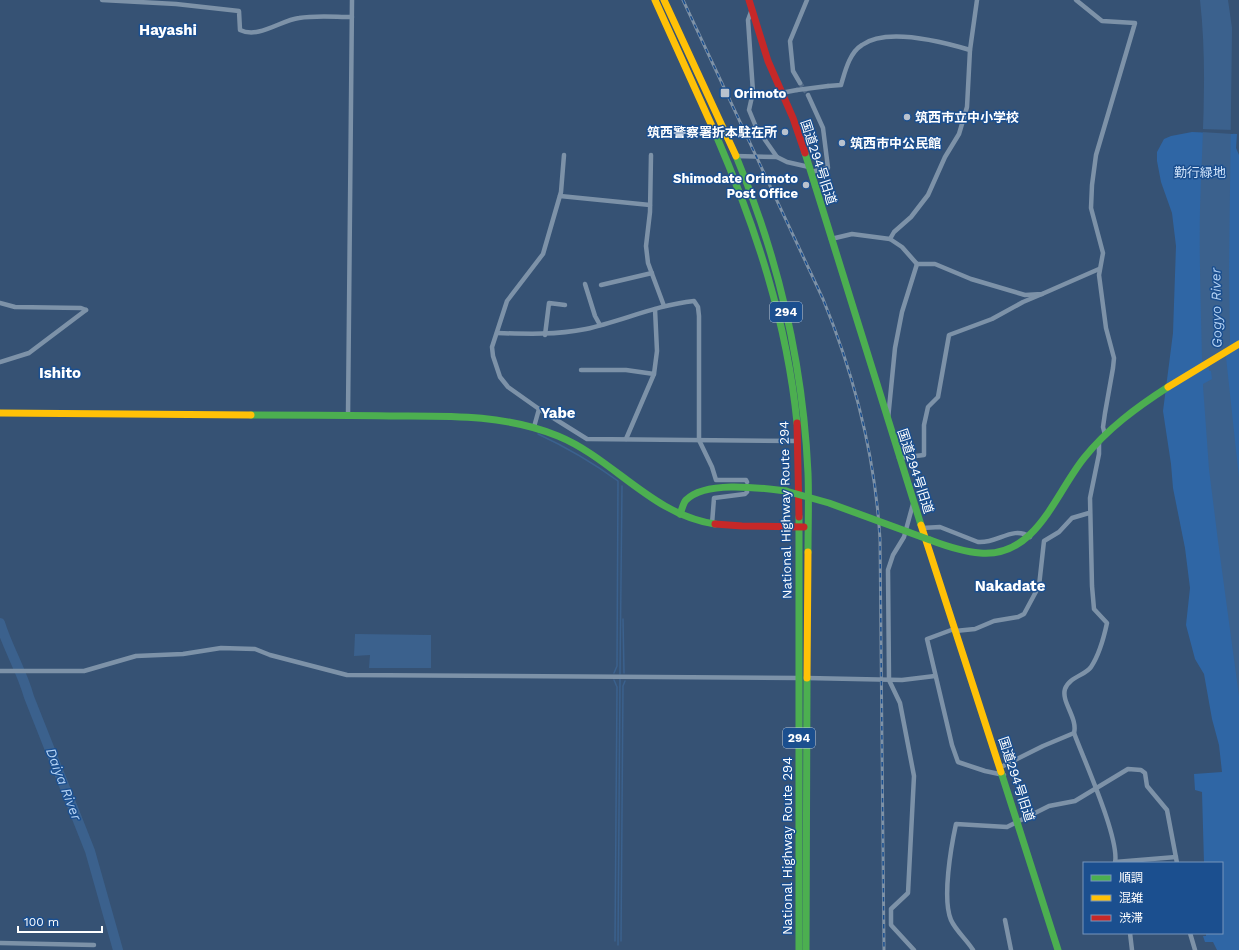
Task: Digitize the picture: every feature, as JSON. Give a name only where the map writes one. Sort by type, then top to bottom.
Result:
[{"type":"main road","name":"National Highway Route 294","points":[[655,0],[725,156],[754,228],[774,294],[790,368],[798,441],[798,950]]},
{"type":"main road","name":"National Highway Route 294","points":[[664,0],[754,201],[764,233],[792,341],[806,441],[808,527],[806,950]]},
{"type":"main road","name":"国道294号旧道","points":[[749,0],[768,61],[793,118],[810,170],[899,458],[1004,775],[1058,950]]},
{"type":"main road","points":[[680,514],[686,500],[701,491],[710,489],[759,488],[786,491],[829,503],[930,540],[970,552],[991,554],[1012,548],[1030,537],[1038,528],[1074,471],[1105,435],[1142,405],[1239,344]]},
{"type":"main road","points":[[0,414],[484,418],[534,427],[561,437],[594,456],[652,500],[680,514],[712,524],[808,527]]},
{"type":"street","points":[[102,0],[176,4],[239,11],[240,30],[244,32],[260,31],[299,18],[352,18]]},
{"type":"street","points":[[348,416],[352,0]]},
{"type":"street","points":[[800,83],[793,71],[790,41],[807,0]]},
{"type":"street","points":[[890,239],[894,232],[911,217],[928,196],[945,158],[959,134],[967,107],[970,50],[977,0]]},
{"type":"street","points":[[1076,0],[1102,21],[1135,24],[1096,155],[1091,208],[1103,253],[1099,269],[1106,328],[1114,358],[1103,427],[1105,435]]},
{"type":"street","points":[[752,9],[748,20],[754,92],[749,110],[760,134],[777,157]]},
{"type":"street","points":[[781,93],[841,85],[852,56],[861,45],[876,38],[898,37],[929,40],[970,50]]},
{"type":"street","points":[[725,156],[777,157],[810,170],[828,168],[823,128],[808,95]]},
{"type":"street","points":[[564,155],[560,196],[543,254],[508,301],[492,347],[493,356],[500,377],[508,386],[539,409],[587,438],[798,441]]},
{"type":"street","points":[[651,155],[650,205],[646,246],[648,263],[664,306]]},
{"type":"street","points":[[560,196],[650,205]]},
{"type":"street","points":[[831,239],[852,234],[890,239],[902,247],[917,264],[935,264],[971,279],[1025,295],[1042,294]]},
{"type":"street","points":[[888,423],[895,348],[902,312],[917,264]]},
{"type":"street","points":[[899,458],[924,455],[923,438],[926,413],[928,407],[938,397],[949,335],[992,319],[1022,302],[1099,269]]},
{"type":"street","points":[[601,285],[652,273]]},
{"type":"street","points":[[585,284],[595,316],[600,325]]},
{"type":"street","points":[[497,333],[545,335],[586,329],[664,306],[694,301],[698,307],[699,440],[712,467],[716,480],[746,480],[747,482]]},
{"type":"street","points":[[545,335],[549,302],[565,305]]},
{"type":"street","points":[[0,303],[15,307],[81,308],[86,310],[29,353],[0,362]]},
{"type":"street","points":[[626,439],[654,374],[657,351],[655,309]]},
{"type":"street","points":[[581,370],[626,370],[654,374]]},
{"type":"street","points":[[534,427],[539,409]]},
{"type":"street","points":[[1099,441],[1099,454],[1090,498],[1089,513],[1094,609],[1107,623],[1104,636],[1091,668],[1069,683],[1065,689],[1065,697],[1076,726],[1074,733],[1110,830],[1116,854],[1115,862]]},
{"type":"street","points":[[712,524],[714,498],[746,494],[747,492]]},
{"type":"street","points":[[914,504],[904,537],[888,564],[889,680],[900,703],[914,776],[908,893],[891,909],[891,925],[914,950]]},
{"type":"street","points":[[1004,775],[985,772],[958,762],[952,745],[926,639],[955,630],[975,629],[994,621],[1018,617],[1024,614],[1039,586],[1044,541],[1059,532],[1072,518],[1089,513]]},
{"type":"street","points":[[922,528],[940,527],[984,543],[1014,532],[1021,531],[1030,537]]},
{"type":"street","points":[[0,671],[84,671],[136,656],[183,654],[221,648],[255,648],[270,655],[347,675],[807,678],[889,680],[935,676]]},
{"type":"street","points":[[1001,767],[1043,746],[1074,733]]},
{"type":"street","points":[[973,950],[951,921],[948,912],[950,850],[956,824],[1007,827],[1049,806],[1075,801],[1128,769],[1144,771],[1147,786],[1167,810],[1177,862]]},
{"type":"street","points":[[1124,862],[1176,856]]},
{"type":"street","points":[[1005,920],[1011,950]]},
{"type":"street","points":[[1130,934],[1132,950]]},
{"type":"street","points":[[1190,934],[1195,950]]},
{"type":"street","points":[[0,944],[94,945]]},
{"type":"green space","name":"勤行緑地","points":[[1192,132],[1237,134],[1236,148],[1239,155],[1239,950],[1217,950],[1213,942],[1205,942],[1203,936],[1206,936],[1206,934],[1223,934],[1223,862],[1204,862],[1202,792],[1195,790],[1194,774],[1222,772],[1219,745],[1212,719],[1204,674],[1195,659],[1186,625],[1190,588],[1185,548],[1173,488],[1163,411],[1173,333],[1176,246],[1172,213],[1161,182],[1157,152],[1164,139],[1171,136]]},
{"type":"water","name":"Gogyo River","points":[[1200,0],[1228,0],[1232,28],[1229,271],[1230,342],[1226,357],[1239,478],[1239,696],[1209,469],[1203,386],[1203,384],[1212,379],[1211,371],[1209,371],[1209,368],[1202,360],[1200,209],[1204,104],[1204,52]]},
{"type":"water","points":[[355,634],[431,635],[431,668],[369,668],[370,655],[354,656]]},
{"type":"pier","points":[[1201,129],[1233,130],[1233,134],[1201,132]]},
{"type":"waterway","points":[[538,434],[580,456],[618,481],[617,666],[614,673]]},
{"type":"waterway","points":[[620,674],[622,486]]},
{"type":"waterway","points":[[623,619],[624,673]]},
{"type":"waterway","name":"Daiya River","points":[[0,623],[90,851],[118,950]]},
{"type":"waterway","points":[[618,945],[620,679]]},
{"type":"waterway","points":[[614,680],[617,687],[615,941]]},
{"type":"waterway","points":[[621,941],[623,686],[625,681]]},
{"type":"tunnel","points":[[800,83],[808,95]]},
{"type":"railway","points":[[683,0],[823,299],[845,358],[862,417],[873,477],[880,539],[884,950]]},
{"type":"traffic: fast","points":[[716,135],[731,170],[757,240],[768,276],[786,348],[797,423]]},
{"type":"traffic: fast","points":[[805,153],[921,525]]},
{"type":"traffic: fast","points":[[736,156],[751,194],[776,272],[794,351],[801,392],[808,473],[808,552]]},
{"type":"traffic: fast","points":[[930,540],[961,550],[980,553],[999,552],[1016,545],[1030,535],[1042,521],[1084,458],[1102,437],[1145,402],[1168,387]]},
{"type":"traffic: fast","points":[[251,415],[454,417],[496,420],[517,424],[558,436],[578,446],[652,498],[672,510],[692,519],[715,524]]},
{"type":"traffic: fast","points":[[680,514],[686,500],[695,494],[707,490],[749,487],[786,491]]},
{"type":"traffic: fast","points":[[786,491],[829,503],[930,540]]},
{"type":"traffic: fast","points":[[799,517],[799,950]]},
{"type":"traffic: fast","points":[[806,950],[807,678]]},
{"type":"traffic: fast","points":[[1001,772],[1058,950]]},
{"type":"traffic: slow","points":[[655,0],[716,135]]},
{"type":"traffic: slow","points":[[664,0],[736,156]]},
{"type":"traffic: slow","points":[[1168,387],[1239,344]]},
{"type":"traffic: slow","points":[[0,413],[251,415]]},
{"type":"traffic: slow","points":[[921,525],[1001,772]]},
{"type":"traffic: slow","points":[[807,678],[808,552]]},
{"type":"traffic: jam","points":[[749,0],[768,61],[793,118],[805,153]]},
{"type":"traffic: jam","points":[[797,423],[799,517]]},
{"type":"traffic: jam","points":[[715,524],[804,527]]},
{"type":"place","name":"Orimoto","points":[[725,93]]},
{"type":"place","name":"筑西市立中小学校","points":[[907,117]]},
{"type":"place","name":"筑西警察署折本駐在所","points":[[785,132]]},
{"type":"place","name":"筑西市中公民館","points":[[842,143]]},
{"type":"place","name":"Shimodate Orimoto Post Office","points":[[806,185]]},
{"type":"district","name":"Hayashi","points":[[168,30]]},
{"type":"district","name":"Ishito","points":[[60,373]]},
{"type":"district","name":"Yabe","points":[[558,413]]},
{"type":"district","name":"Nakadate","points":[[1010,586]]}]
